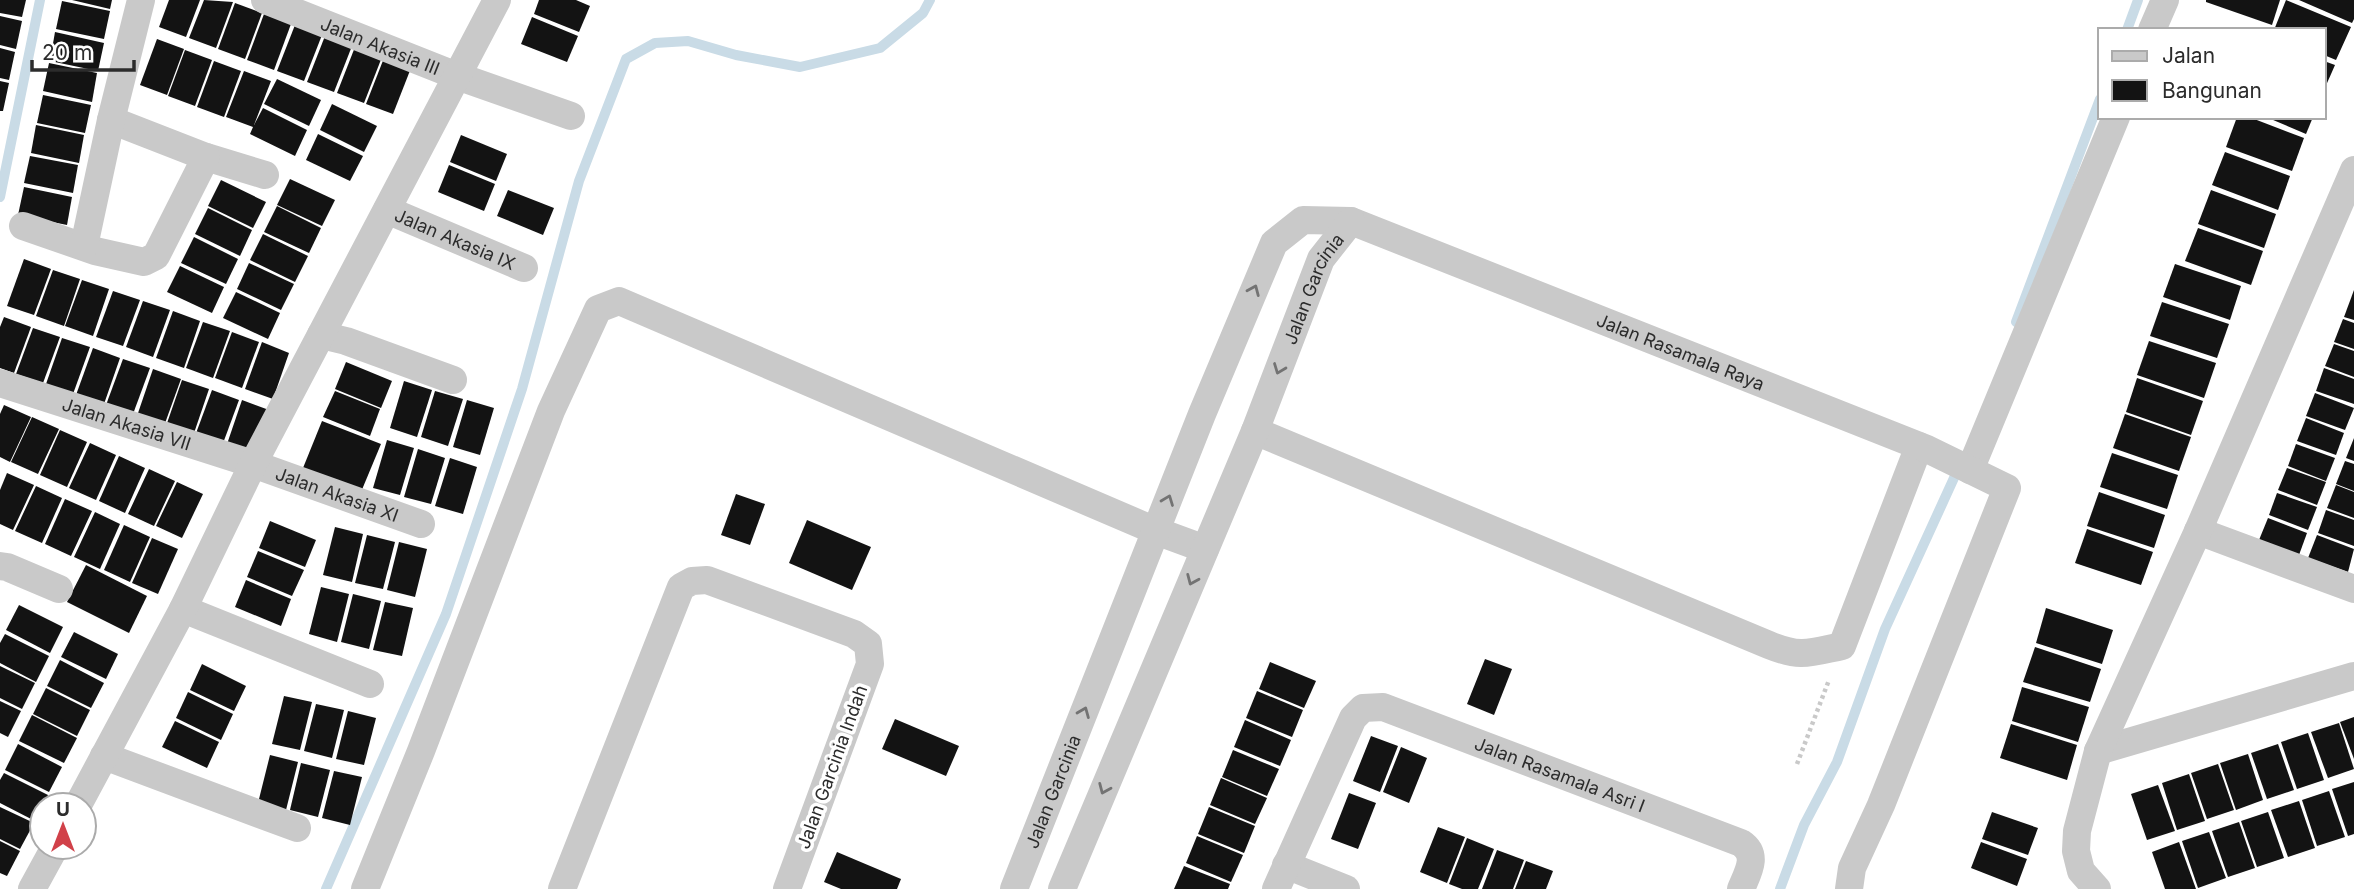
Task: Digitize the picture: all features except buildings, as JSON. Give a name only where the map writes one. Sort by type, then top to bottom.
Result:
[{"type":"street","points":[[84,246],[111,120],[141,0]]},
{"type":"street","name":"Jalan Akasia III","points":[[265,0],[457,76],[571,116]]},
{"type":"street","points":[[86,791],[183,609],[253,464],[497,0]]},
{"type":"street","points":[[2153,28],[2165,0]]},
{"type":"street","points":[[1966,468],[2115,119]]},
{"type":"street","points":[[111,120],[206,157],[265,175]]},
{"type":"street","points":[[23,226],[95,251],[144,262],[154,258],[206,157]]},
{"type":"street","points":[[2097,889],[2081,871],[2076,851],[2077,831],[2098,751],[2198,531],[2354,170]]},
{"type":"street","name":"Jalan Akasia IX","points":[[387,210],[524,268]]},
{"type":"street","name":"Jalan Garcinia","points":[[1014,889],[1202,414],[1274,243],[1303,220],[1351,221]]},
{"type":"street","name":"Jalan Rasamala Raya","points":[[1351,221],[1923,448],[2007,488],[1881,805],[1853,868],[1849,889]]},
{"type":"street","name":"Jalan Garcinia","points":[[1062,889],[1255,431],[1321,258],[1351,221]]},
{"type":"street","points":[[365,889],[421,751],[551,411],[598,309],[606,304],[619,301],[1156,531],[1205,549]]},
{"type":"street","points":[[321,334],[453,380]]},
{"type":"street","name":"Jalan Akasia VII","points":[[0,383],[253,464]]},
{"type":"street","points":[[1255,431],[1789,653],[1810,654],[1842,646],[1923,448]]},
{"type":"street","name":"Jalan Akasia XI","points":[[253,464],[421,524]]},
{"type":"street","points":[[2198,531],[2354,589]]},
{"type":"street","points":[[0,566],[59,589]]},
{"type":"street","name":"Jalan Garcinia Indah","points":[[562,889],[681,587],[707,580],[854,634],[868,645],[870,664],[787,889]]},
{"type":"street","points":[[183,609],[369,684]]},
{"type":"street","points":[[2098,751],[2354,676]]},
{"type":"street","name":"Jalan Rasamala Asri I","points":[[1281,877],[1353,718],[1363,708],[1383,708],[1741,843],[1751,853],[1751,865],[1741,889]]},
{"type":"street","points":[[104,757],[297,828]]},
{"type":"street","points":[[32,889],[47,861]]},
{"type":"street","points":[[1281,877],[1346,889]]},
{"type":"path","points":[[1797,764],[1842,646]]},
{"type":"waterway","points":[[0,197],[40,0]]},
{"type":"waterway","points":[[326,889],[446,614],[522,389],[579,181],[626,59],[655,43],[688,41],[736,55],[800,67],[880,48],[923,13],[930,0]]},
{"type":"waterway","points":[[2128,28],[2138,0]]},
{"type":"waterway","points":[[2016,322],[2098,104]]},
{"type":"waterway","points":[[1780,889],[1804,825],[1837,762],[1885,629],[1959,467]]}]
